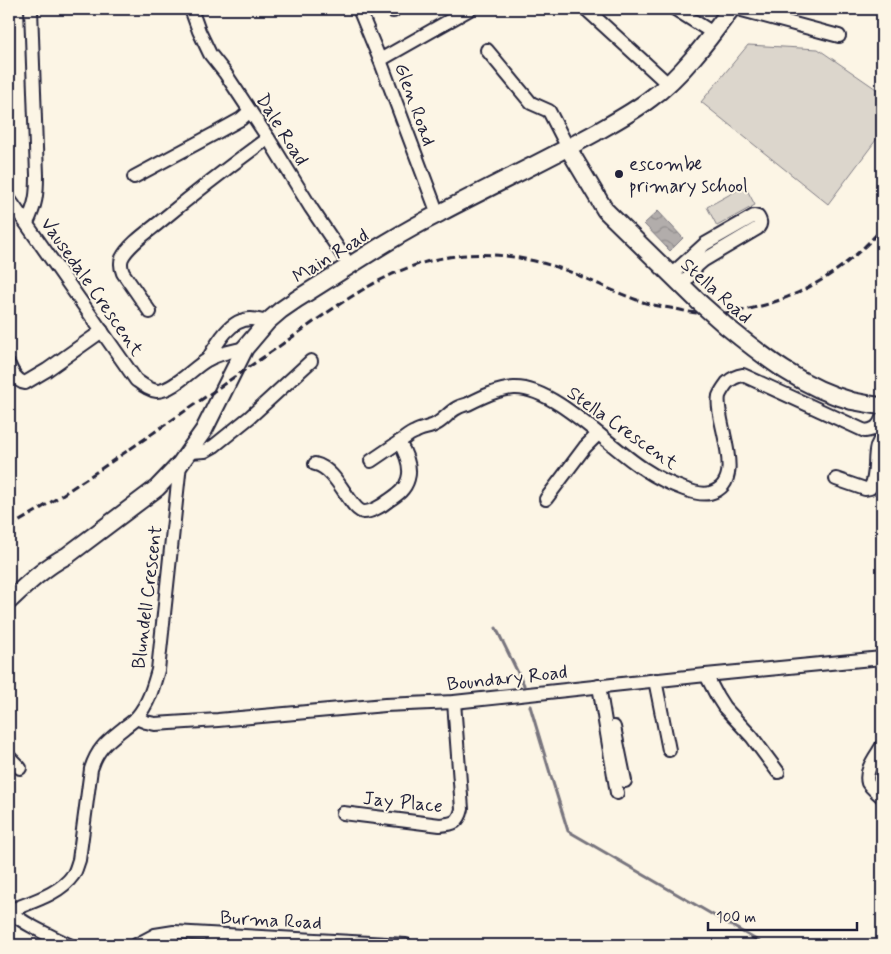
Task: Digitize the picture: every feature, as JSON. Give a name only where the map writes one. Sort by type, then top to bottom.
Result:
[{"type":"main road","name":"Main Road","points":[[9,601],[55,561],[68,555],[157,488],[185,458],[204,430],[246,348],[267,322],[281,310],[402,234],[568,148],[651,99],[693,57],[731,9]]},
{"type":"main road","name":"Stella Road","points":[[568,148],[605,210],[699,302],[761,355],[806,383],[852,401],[882,406]]},
{"type":"street","name":"Vausedale Crescent","points":[[31,9],[37,175],[35,206],[27,223],[136,380],[147,388],[159,391],[169,387],[208,359],[246,348]]},
{"type":"street","name":"Dale Road","points":[[190,9],[210,54],[225,73],[268,138],[311,208],[350,266]]},
{"type":"street","name":"Glen Road","points":[[358,9],[380,60],[438,214]]},
{"type":"street","points":[[380,60],[470,9]]},
{"type":"street","points":[[586,9],[668,84]]},
{"type":"street","points":[[675,9],[713,33]]},
{"type":"street","points":[[738,9],[839,36]]},
{"type":"street","points":[[487,50],[531,103],[549,112],[568,148]]},
{"type":"street","points":[[134,177],[241,119],[250,112]]},
{"type":"street","points":[[150,312],[123,273],[121,268],[123,257],[138,240],[188,198],[268,138]]},
{"type":"street","points":[[9,199],[27,223]]},
{"type":"street","points":[[754,216],[758,217],[761,224],[753,232],[704,260],[676,280],[694,253],[714,238],[754,216]]},
{"type":"street","points":[[714,238],[721,250]]},
{"type":"street","name":"Vausedale Crescent","points":[[208,359],[225,333],[239,322],[251,319],[267,322]]},
{"type":"street","points":[[9,365],[16,377],[22,383],[25,383],[47,370],[102,331]]},
{"type":"street","points":[[185,458],[214,446],[250,417],[311,361]]},
{"type":"street","name":"Stella Crescent","points":[[371,461],[415,431],[435,425],[457,408],[504,389],[516,388],[532,390],[550,399],[567,409],[643,469],[672,485],[695,493],[709,494],[718,490],[724,483],[727,475],[728,450],[719,407],[719,396],[723,388],[735,376],[743,376],[858,429],[865,431],[882,427]]},
{"type":"street","points":[[836,479],[864,488],[870,488],[873,484],[877,446],[882,427]]},
{"type":"street","points":[[546,499],[584,447],[598,434]]},
{"type":"street","points":[[315,464],[328,471],[337,480],[357,509],[363,512],[368,511],[385,504],[404,488],[409,476],[409,470],[405,453],[399,442]]},
{"type":"street","name":"Blundell Crescent","points":[[9,911],[50,894],[60,888],[74,874],[79,860],[94,758],[109,739],[136,718],[148,701],[158,670],[185,458]]},
{"type":"street","name":"Boundary Road","points":[[136,718],[155,724],[385,705],[454,702],[882,658]]},
{"type":"street","points":[[706,675],[724,707],[752,737],[778,772]]},
{"type":"street","points":[[655,680],[669,750]]},
{"type":"street","points":[[602,686],[625,781]]},
{"type":"street","points":[[602,686],[617,793]]},
{"type":"street","name":"Jay Place","points":[[343,813],[440,825],[449,825],[456,822],[460,817],[462,809],[454,702]]},
{"type":"street","points":[[882,746],[869,768],[868,783],[882,797]]},
{"type":"street","points":[[9,758],[20,768]]},
{"type":"street","points":[[9,911],[26,923],[70,945]]},
{"type":"street","name":"Burma Road","points":[[136,945],[155,935],[174,932],[406,945]]},
{"type":"shaded area","points":[[748,45],[818,49],[882,93],[882,132],[828,204],[701,102]]},
{"type":"shaded area","points":[[745,186],[755,205],[717,226],[707,207]]},
{"type":"water","points":[[658,211],[683,238],[670,251],[644,224]]},
{"type":"waterway","points":[[496,628],[524,685]]},
{"type":"waterway","points":[[530,706],[568,831],[765,945]]},
{"type":"railway","points":[[9,527],[82,482],[343,302],[385,278],[408,268],[456,256],[501,255],[516,257],[559,268],[621,294],[656,306],[694,313],[725,313],[769,304],[806,289],[854,256],[882,228]]},
{"type":"place","name":"escombe primary school","points":[[619,174]]}]
